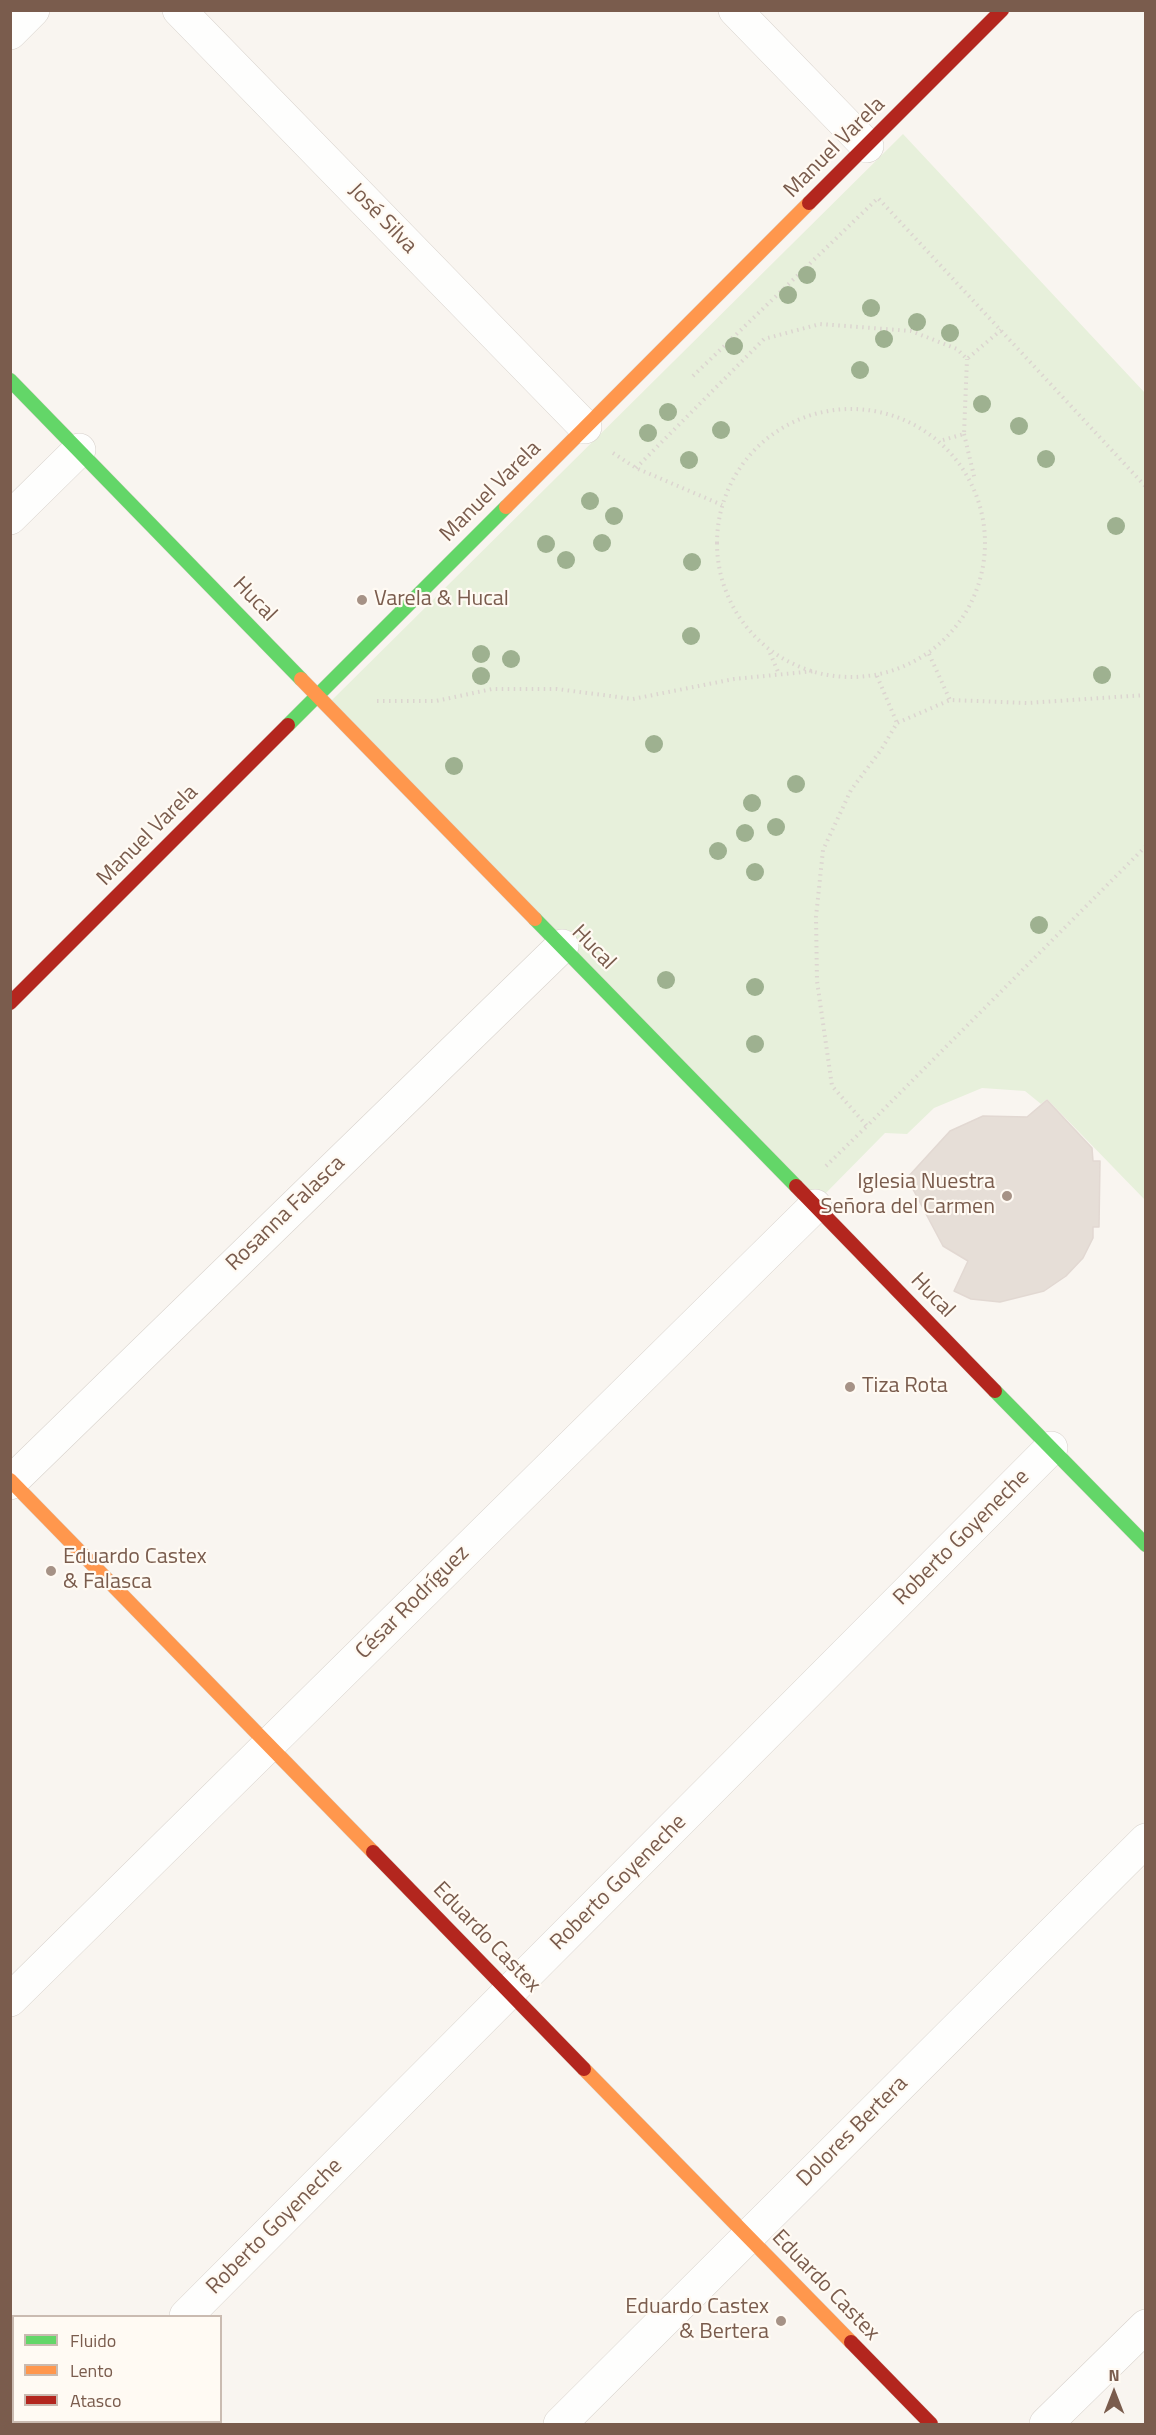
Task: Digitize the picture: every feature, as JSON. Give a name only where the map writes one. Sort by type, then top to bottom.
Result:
[{"type":"street","points":[[10,33],[33,10]]},
{"type":"street","name":"José Silva","points":[[179,10],[585,427]]},
{"type":"street","points":[[735,10],[867,146]]},
{"type":"street","name":"Manuel Varela","points":[[10,1003],[1002,10]]},
{"type":"street","name":"Hucal","points":[[10,380],[1146,1545]]},
{"type":"street","points":[[10,518],[79,450]]},
{"type":"street","name":"Rosanna Falasca","points":[[11,1482],[562,946]]},
{"type":"street","name":"César Rodríguez","points":[[10,2000],[815,1206]]},
{"type":"street","name":"Roberto Goyeneche","points":[[187,2315],[1051,1448]]},
{"type":"street","name":"Eduardo Castex","points":[[11,1482],[931,2424]]},
{"type":"street","name":"Dolores Bertera","points":[[560,2424],[1146,1840]]},
{"type":"street","points":[[1046,2424],[1146,2326]]},
{"type":"path","points":[[690,379],[878,198],[1146,487]]},
{"type":"path","points":[[366,701],[436,700],[492,689],[557,689],[633,699],[734,679],[779,674],[819,671],[877,676],[929,654],[971,610],[984,551],[975,482],[964,435],[967,359],[957,349],[911,331],[820,324],[764,339],[636,468]]},
{"type":"path","points":[[967,359],[1001,330]]},
{"type":"path","points":[[779,674],[769,653],[732,613],[717,562],[722,505],[749,458],[795,416],[854,410],[905,417],[943,440],[975,482]]},
{"type":"path","points":[[943,440],[964,435]]},
{"type":"path","points":[[604,461],[622,445]]},
{"type":"path","points":[[613,453],[636,468],[722,505]]},
{"type":"path","points":[[769,653],[819,671]]},
{"type":"path","points":[[929,654],[951,700]]},
{"type":"path","points":[[877,676],[897,723]]},
{"type":"path","points":[[1146,695],[1027,703],[951,700],[897,723],[881,750],[851,790],[823,850],[816,917],[818,981],[832,1086],[867,1126],[1146,846]]},
{"type":"green space","points":[[903,134],[1145,393],[1145,1200],[1047,1099],[1041,1104],[1025,1091],[982,1088],[934,1108],[907,1134],[885,1133],[819,1200],[330,702]]},
{"type":"building","name":"Iglesia Nuestra Señora del Carmen","points":[[1047,1100],[1092,1148],[1093,1161],[1100,1161],[1099,1227],[1093,1227],[1093,1238],[1083,1258],[1066,1276],[1044,1291],[1000,1302],[971,1299],[954,1291],[968,1261],[943,1246],[907,1178],[950,1131],[983,1116],[1027,1117]]},
{"type":"traffic: fast","points":[[10,380],[301,679]]},
{"type":"traffic: fast","points":[[288,725],[506,507]]},
{"type":"traffic: fast","points":[[535,919],[796,1186]]},
{"type":"traffic: fast","points":[[995,1391],[1146,1545]]},
{"type":"traffic: slow","points":[[506,507],[809,203]]},
{"type":"traffic: slow","points":[[301,679],[535,919]]},
{"type":"traffic: slow","points":[[10,1480],[373,1852]]},
{"type":"traffic: slow","points":[[584,2069],[851,2342]]},
{"type":"traffic: jam","points":[[809,203],[1002,10]]},
{"type":"traffic: jam","points":[[10,1003],[288,725]]},
{"type":"traffic: jam","points":[[796,1186],[995,1391]]},
{"type":"traffic: jam","points":[[373,1852],[584,2069]]},
{"type":"traffic: jam","points":[[851,2342],[931,2424]]},
{"type":"place","name":"Varela & Hucal","points":[[362,600]]},
{"type":"place","name":"Iglesia Nuestra Señora del Carmen","points":[[1007,1196]]},
{"type":"place","name":"Tiza Rota","points":[[850,1387]]},
{"type":"place","name":"Eduardo Castex & Falasca","points":[[51,1571]]},
{"type":"place","name":"Eduardo Castex & Bertera","points":[[781,2321]]}]
